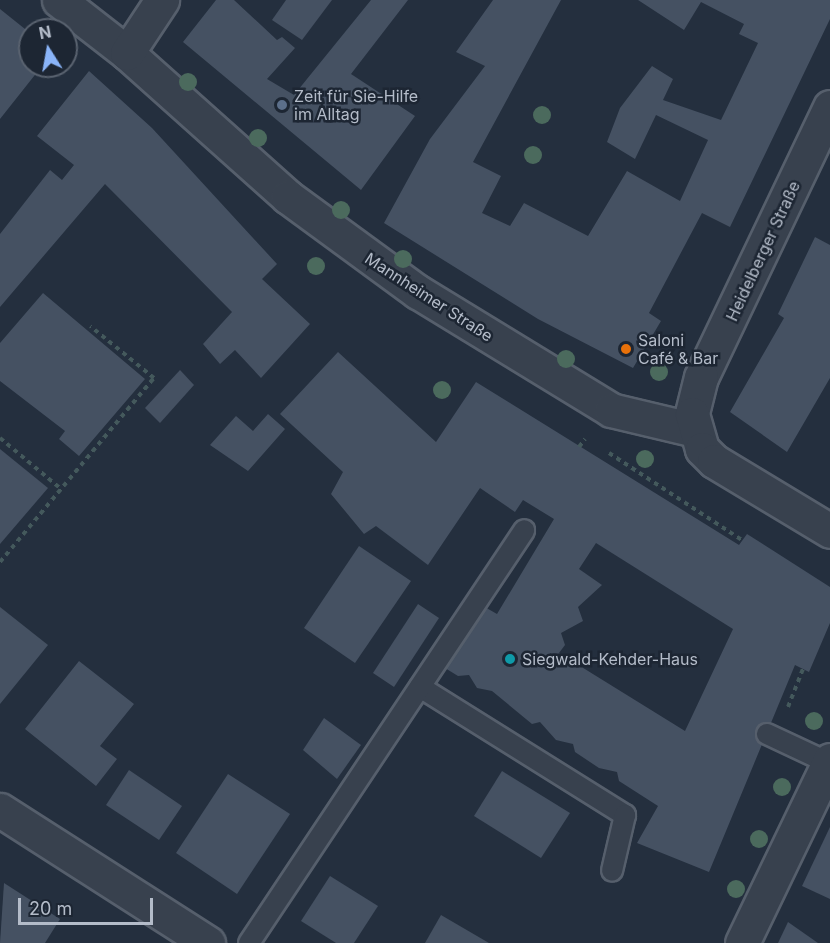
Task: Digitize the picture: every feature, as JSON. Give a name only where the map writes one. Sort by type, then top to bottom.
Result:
[{"type":"street","name":"Mannheimer Straße","points":[[59,0],[128,53],[288,197],[418,292],[611,410],[665,427],[695,430]]},
{"type":"street","points":[[128,53],[162,0]]},
{"type":"street","name":"Heidelberger Straße","points":[[695,430],[692,414],[702,377],[830,107]]},
{"type":"street","points":[[695,430],[702,449],[714,461],[830,531]]},
{"type":"street","points":[[742,943],[829,761]]},
{"type":"street","points":[[0,810],[208,943]]},
{"type":"lane","points":[[249,943],[524,531]]},
{"type":"lane","points":[[420,687],[625,814],[612,871]]},
{"type":"lane","points":[[767,734],[829,761]]},
{"type":"path","points":[[0,562],[154,378],[90,326]]},
{"type":"path","points":[[0,438],[61,489]]},
{"type":"path","points":[[586,438],[595,445]]},
{"type":"path","points":[[605,451],[742,540]]},
{"type":"building","points":[[216,0],[234,0],[277,40],[282,37],[295,48],[267,79],[294,95],[371,0],[408,0],[351,74],[415,116],[361,190],[183,42]]},
{"type":"building","points":[[286,0],[332,0],[302,40],[272,20]]},
{"type":"building","points":[[493,0],[561,0],[473,162],[501,176],[482,213],[510,226],[524,203],[588,236],[627,171],[680,201],[708,140],[656,115],[635,159],[607,142],[620,108],[652,66],[673,79],[663,100],[721,120],[758,43],[739,34],[744,24],[701,2],[684,30],[638,0],[830,0],[830,19],[730,227],[702,213],[649,313],[661,321],[633,368],[538,319],[384,223],[430,139],[485,66],[456,52]]},
{"type":"building","points":[[0,9],[18,23],[18,78],[32,78],[0,119]]},
{"type":"building","points":[[89,71],[152,128],[277,264],[262,279],[310,324],[261,378],[235,350],[220,364],[203,344],[232,312],[105,184],[0,307],[0,234],[50,170],[62,180],[74,165],[37,136]]},
{"type":"building","points":[[815,237],[830,245],[830,378],[787,452],[730,412],[784,318],[778,314]]},
{"type":"building","points":[[43,293],[145,379],[79,456],[59,439],[65,431],[0,381],[0,343]]},
{"type":"building","name":"Siegwald-Kehder-Haus","points":[[338,352],[436,442],[476,382],[739,545],[747,534],[830,587],[830,623],[809,672],[795,665],[709,872],[637,843],[658,806],[619,781],[617,772],[599,768],[575,752],[573,744],[556,740],[540,722],[532,724],[492,691],[477,688],[469,675],[458,676],[445,668],[483,606],[497,614],[554,519],[523,500],[515,512],[480,488],[428,565],[376,526],[364,534],[331,494],[343,472],[280,414]],"holes":[[[596,543],[733,629],[685,731],[559,653],[565,645],[561,633],[583,621],[578,607],[602,585],[579,569]]]},
{"type":"building","points":[[180,370],[194,385],[160,423],[145,408]]},
{"type":"building","points":[[268,414],[285,429],[248,471],[210,445],[236,416],[253,431]]},
{"type":"building","points":[[0,449],[48,488],[0,544]]},
{"type":"building","points":[[359,546],[411,581],[355,663],[304,628]]},
{"type":"building","points":[[418,604],[439,618],[394,687],[373,673]]},
{"type":"building","points":[[0,607],[48,645],[0,704]]},
{"type":"building","points":[[79,661],[134,704],[100,746],[117,759],[96,786],[25,729]]},
{"type":"building","points":[[324,718],[361,745],[337,779],[303,750]]},
{"type":"building","points":[[129,770],[182,806],[159,840],[106,805]]},
{"type":"building","points":[[502,771],[570,813],[541,858],[474,816]]},
{"type":"building","points":[[228,774],[290,814],[237,894],[176,853]]},
{"type":"building","points":[[830,827],[830,899],[802,886]]},
{"type":"building","points":[[330,876],[378,906],[354,943],[336,943],[301,921]]},
{"type":"building","points":[[4,883],[60,919],[45,943],[0,943]]},
{"type":"building","points":[[441,915],[489,943],[425,943]]},
{"type":"building","points":[[788,922],[818,943],[778,943]]},
{"type":"place","name":"Zeit für Sie-Hilfe im Alltag","points":[[282,105]]},
{"type":"place","name":"Saloni Café & Bar","points":[[626,349]]},
{"type":"place","name":"Siegwald-Kehder-Haus","points":[[510,659]]}]
